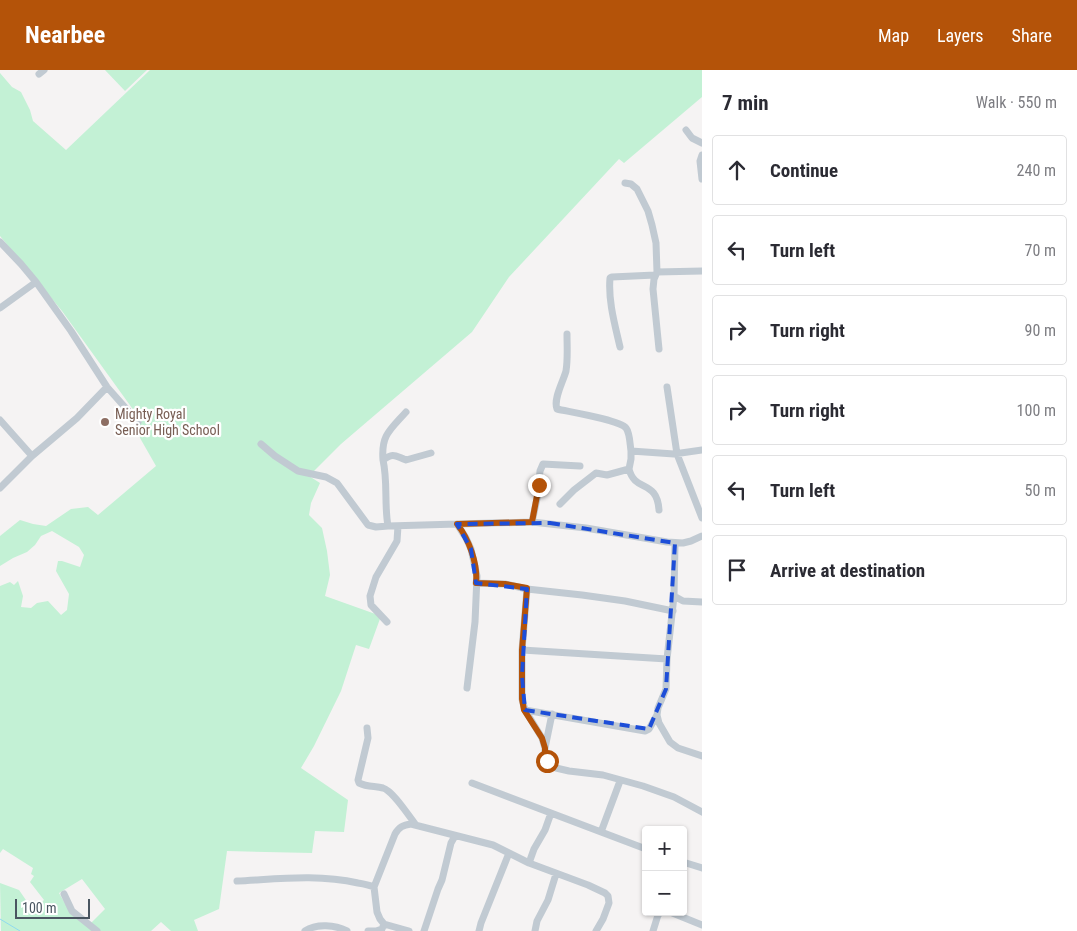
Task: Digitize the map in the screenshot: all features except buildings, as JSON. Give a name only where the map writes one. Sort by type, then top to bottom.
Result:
[{"type":"street","points":[[686,130],[692,138],[702,143]]},
{"type":"street","points":[[702,155],[700,161],[702,179]]},
{"type":"street","points":[[626,183],[631,184],[637,189],[648,211],[656,243],[656,274],[653,290],[658,324],[659,349]]},
{"type":"street","points":[[2,247],[21,264],[36,282],[107,386],[138,422]]},
{"type":"street","points":[[620,347],[614,322],[610,278],[702,270]]},
{"type":"street","points":[[0,308],[36,282]]},
{"type":"street","points":[[567,334],[566,369],[556,398],[555,405],[557,409],[606,420],[625,427],[631,451],[630,475],[639,484],[656,495],[659,510]]},
{"type":"street","points":[[0,488],[32,456],[77,418],[107,386]]},
{"type":"street","points":[[667,387],[677,454],[702,518]]},
{"type":"street","points":[[388,526],[386,475],[383,460],[384,440],[406,412]]},
{"type":"street","points":[[0,420],[32,456]]},
{"type":"street","points":[[261,444],[298,471],[326,477],[337,483],[368,525],[376,527],[532,522],[586,528],[675,543],[691,541],[702,536]]},
{"type":"street","points":[[631,451],[677,454],[702,450]]},
{"type":"street","points":[[383,460],[394,455],[406,460],[431,452]]},
{"type":"street","points":[[532,522],[538,494],[540,471],[543,464],[580,466]]},
{"type":"street","points":[[560,504],[574,490],[596,474],[607,475],[629,469]]},
{"type":"street","points":[[457,524],[471,549],[476,572],[474,628],[467,688]]},
{"type":"street","points":[[387,622],[371,605],[370,596],[376,577],[397,541],[398,526]]},
{"type":"street","points":[[524,710],[645,731],[649,729],[657,715],[666,689],[674,596],[675,543]]},
{"type":"street","points":[[476,583],[505,584],[673,608],[683,601]]},
{"type":"street","points":[[527,588],[522,650],[522,699],[524,710],[542,738],[545,748]]},
{"type":"street","points":[[674,596],[683,601],[702,602]]},
{"type":"street","points":[[522,650],[668,659]]},
{"type":"street","points":[[552,714],[545,756],[547,761],[556,768],[603,775],[643,786],[674,797],[702,812]]},
{"type":"street","points":[[657,715],[670,742],[678,748],[702,756]]},
{"type":"street","points":[[367,728],[368,743],[358,780],[359,783],[374,788],[384,788],[391,793],[416,824]]},
{"type":"street","points":[[601,832],[620,781]]},
{"type":"street","points":[[472,783],[642,847]]},
{"type":"street","points":[[529,863],[551,813]]},
{"type":"street","points":[[368,931],[382,929],[382,922],[377,912],[374,887],[385,855],[398,829],[403,825],[416,824],[483,842],[529,863],[605,893],[608,896],[609,903],[596,931]]},
{"type":"street","points":[[424,931],[442,880],[451,843],[455,836]]},
{"type":"street","points":[[479,931],[509,853]]},
{"type":"street","points":[[687,863],[702,868]]},
{"type":"street","points":[[535,931],[537,921],[548,900],[556,874]]},
{"type":"street","points":[[237,881],[302,877],[346,880],[374,887]]},
{"type":"street","points":[[64,894],[72,911],[97,931]]},
{"type":"street","points":[[652,931],[658,916]]},
{"type":"street","points":[[679,916],[702,926],[700,931]]},
{"type":"street","points":[[382,922],[409,931]]},
{"type":"street","points":[[305,931],[312,926],[334,926],[347,931]]},
{"type":"highlighted area","points":[[550,523],[675,543],[666,689],[649,729],[525,710],[522,676],[527,589],[476,583],[471,549],[457,524]]},
{"type":"green space","points":[[105,70],[147,70],[125,91]]},
{"type":"green space","points":[[150,70],[702,70],[702,97],[624,163],[619,159],[509,277],[472,332],[341,444],[309,476],[320,483],[311,503],[309,515],[322,528],[327,551],[330,575],[325,596],[381,616],[369,649],[356,645],[341,691],[301,768],[348,800],[344,832],[315,831],[312,853],[227,851],[219,909],[194,920],[198,931],[171,931],[161,922],[151,931],[1,931],[0,883],[19,890],[28,903],[36,907],[44,900],[30,882],[34,876],[31,874],[33,868],[3,849],[0,853],[0,586],[10,582],[14,585],[18,581],[23,596],[21,607],[31,608],[37,603],[48,601],[61,615],[67,610],[69,594],[56,571],[58,561],[80,567],[84,555],[79,547],[52,531],[41,536],[27,552],[0,566],[0,536],[20,520],[46,526],[71,509],[88,507],[98,515],[156,466],[140,438],[137,415],[62,311],[0,236],[0,73],[12,87],[21,92],[33,121],[66,150]],"holes":[[[82,879],[105,909],[88,926],[71,914],[59,893]]]},
{"type":"waterway","points":[[0,919],[20,931]]},
{"type":"place","name":"Mighty Royal Senior High School","points":[[105,422]]},
{"type":"route","points":[[539,485],[532,522],[457,524],[471,549],[477,576],[476,583],[505,584],[527,588],[522,650],[522,699],[524,710],[542,738],[547,761]]}]
